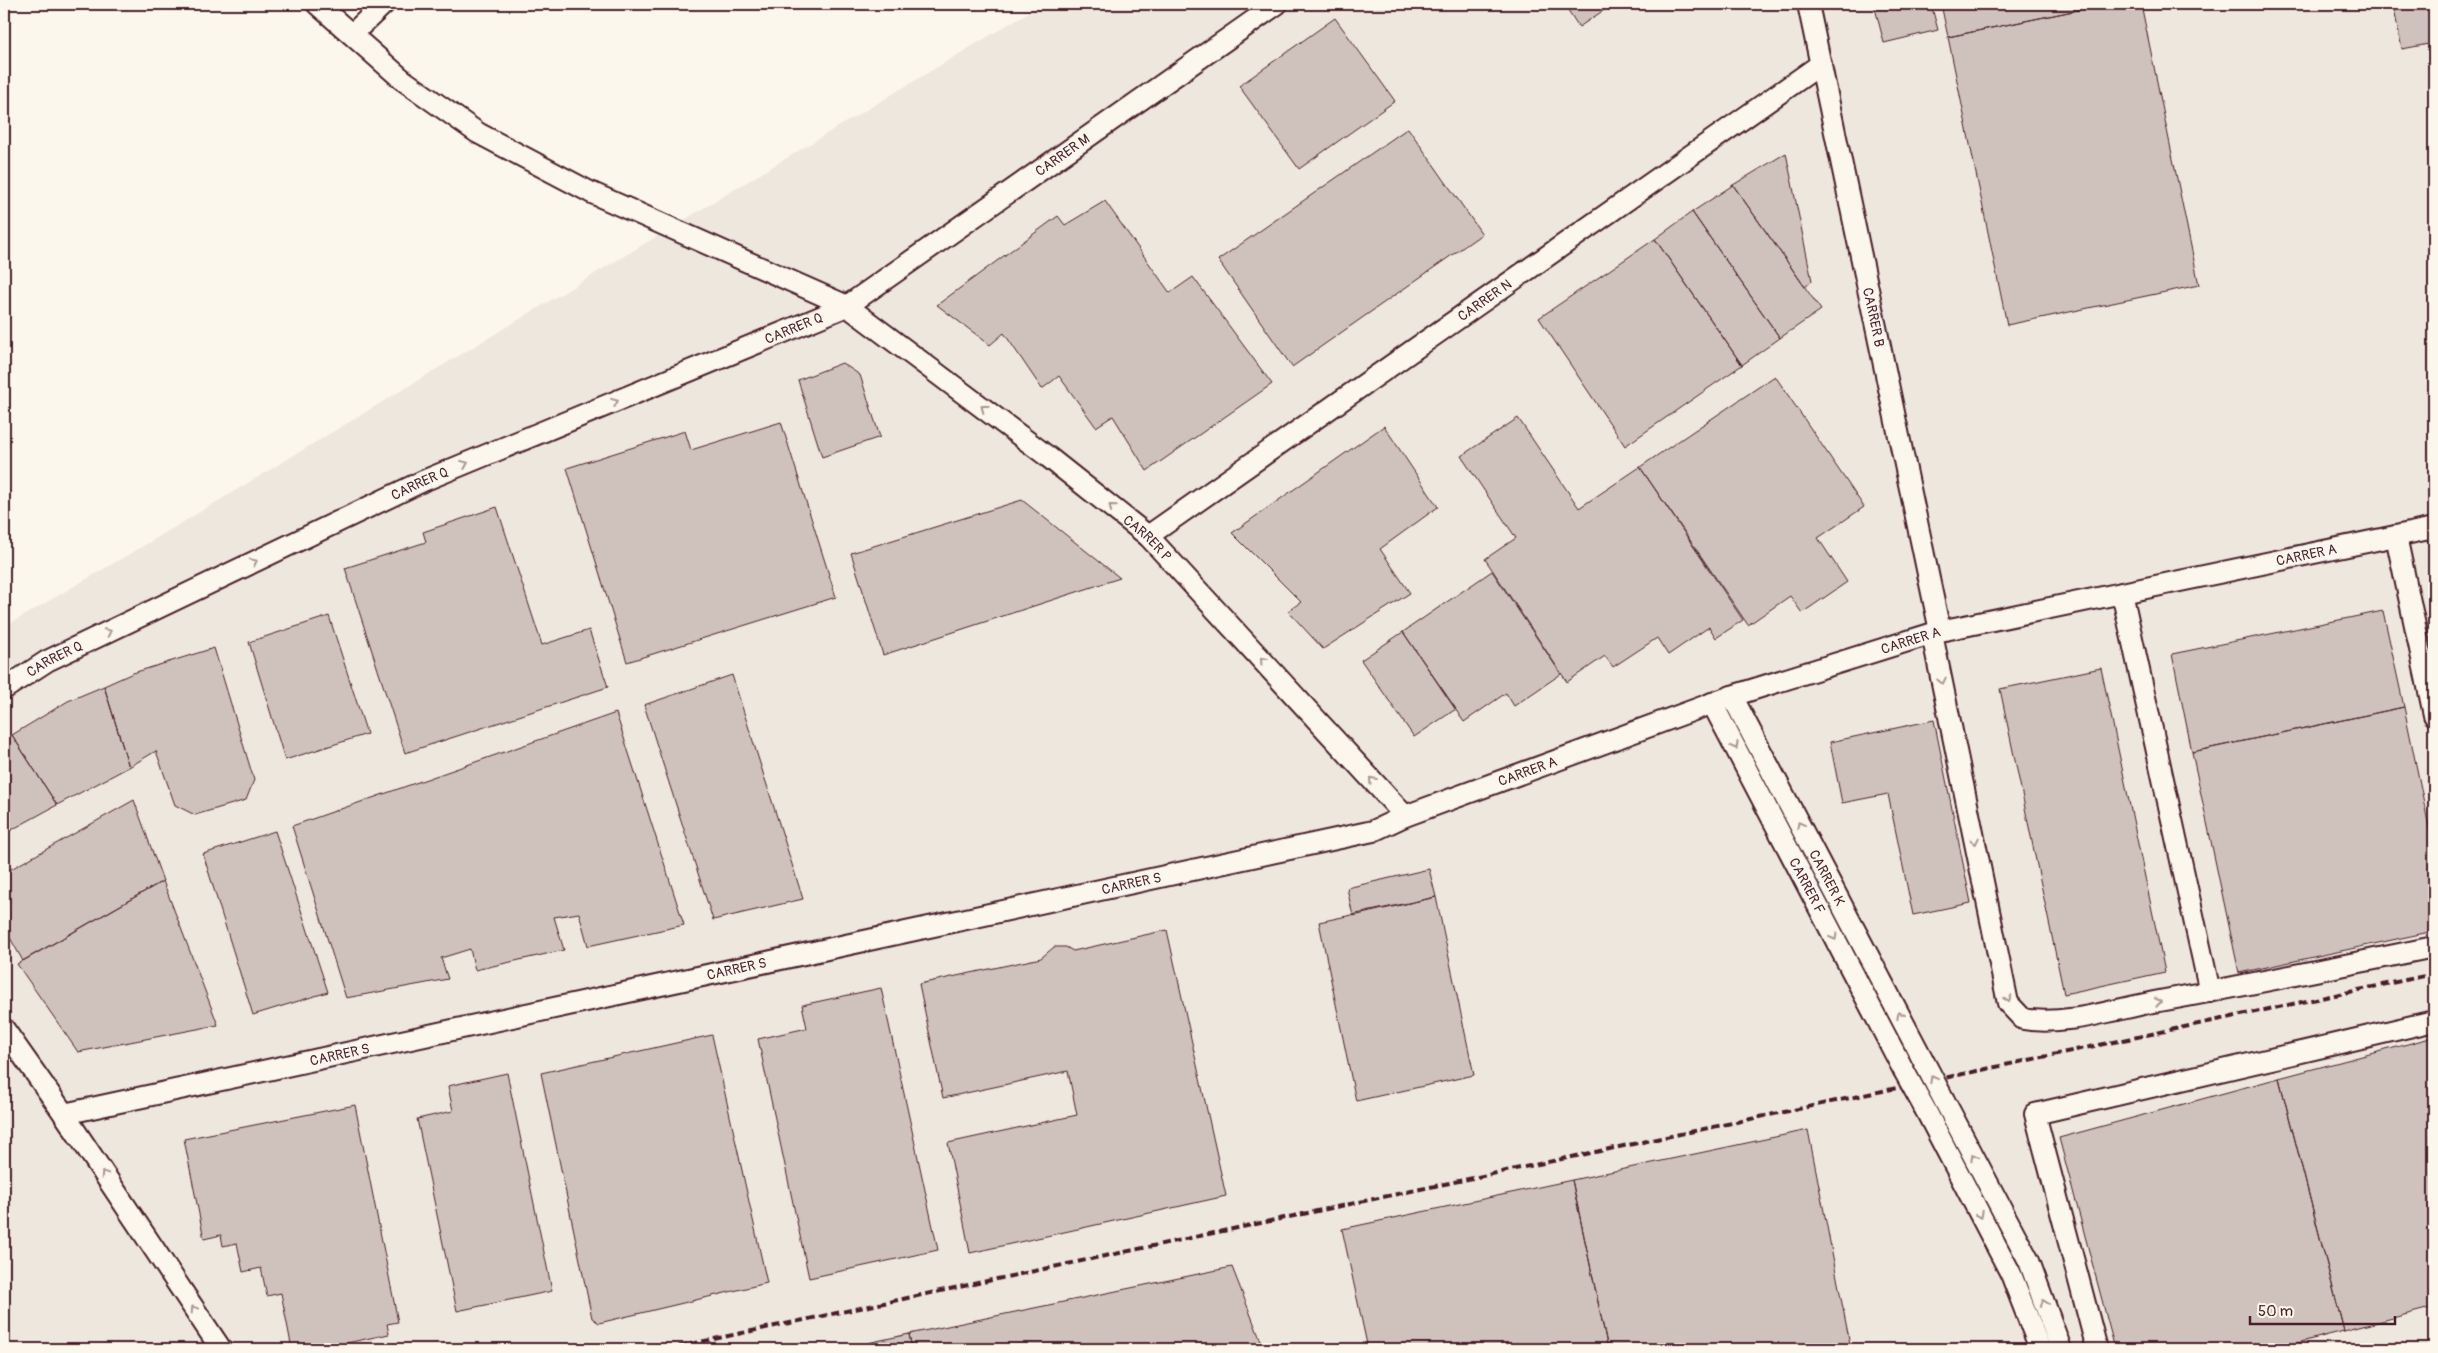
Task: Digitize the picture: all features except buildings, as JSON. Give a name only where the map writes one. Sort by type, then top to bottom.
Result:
[{"type":"street","name":"CARRER P","points":[[317,4],[403,80],[478,133],[590,192],[847,306],[1047,456],[1148,536],[1405,816]]},
{"type":"street","points":[[352,34],[384,4]]},
{"type":"street","name":"CARRER M","points":[[847,306],[1278,4]]},
{"type":"street","name":"CARRER B","points":[[1808,4],[1936,632],[2008,1004],[2022,1019],[2048,1022],[2434,947]]},
{"type":"street","name":"CARRER N","points":[[1148,536],[1821,64]]},
{"type":"street","name":"CARRER Q","points":[[4,689],[47,661],[423,481],[847,306]]},
{"type":"street","name":"CARRER A","points":[[1405,816],[1732,696],[1936,632],[2434,528]]},
{"type":"street","points":[[2396,536],[2434,715]]},
{"type":"street","points":[[2122,593],[2210,992]]},
{"type":"street","name":"CARRER K","points":[[1732,696],[2029,1261],[2061,1349]]},
{"type":"street","name":"CARRER F","points":[[1712,703],[2011,1274],[2040,1349]]},
{"type":"street","name":"CARRER S","points":[[64,1114],[1372,832],[1405,816]]},
{"type":"street","points":[[2097,1349],[2035,1114],[2434,1021]]},
{"type":"street","points":[[4,1029],[64,1114],[221,1349]]},
{"type":"shaded area","points":[[1042,4],[2434,4],[2434,1349],[4,1349],[4,627],[145,545]]},
{"type":"railway","points":[[667,1349],[2434,974]]}]
